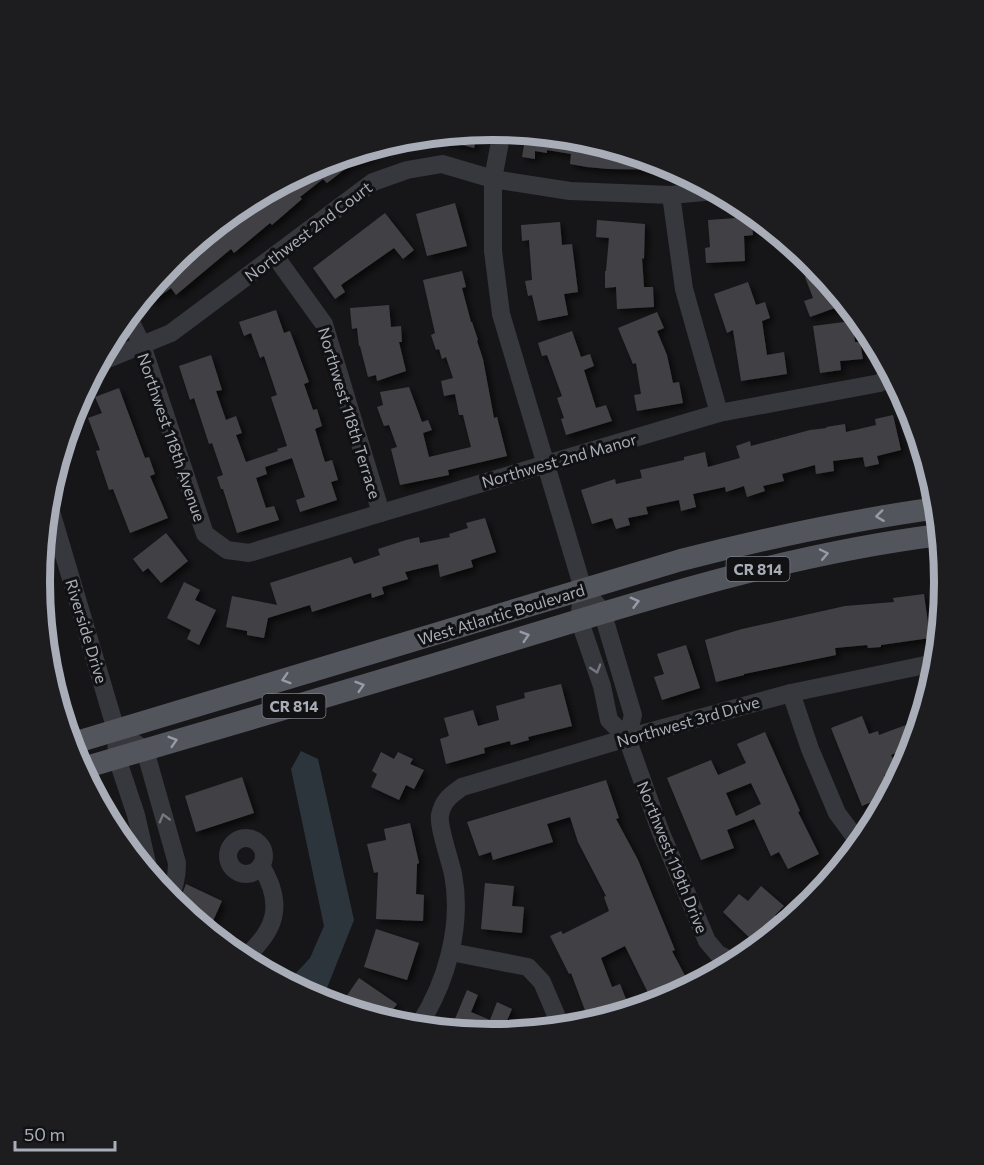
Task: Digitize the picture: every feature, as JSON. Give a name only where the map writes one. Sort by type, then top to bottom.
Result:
[{"type":"main road","name":"West Atlantic Boulevard","points":[[79,741],[681,560],[772,537],[868,517],[928,509]]},
{"type":"main road","name":"West Atlantic Boulevard","points":[[90,766],[602,611],[794,560],[872,544],[932,536]]},
{"type":"street","name":"Northwest 119th Drive","points":[[500,140],[493,178],[493,251],[501,314],[583,589],[602,611],[633,715],[627,738]]},
{"type":"street","name":"Northwest 2nd Court","points":[[111,357],[171,333],[373,182],[407,170],[442,164],[493,178],[570,191],[671,195],[700,192]]},
{"type":"street","points":[[671,195],[684,288],[719,413]]},
{"type":"street","name":"Northwest 118th Terrace","points":[[275,256],[324,324],[381,513]]},
{"type":"street","name":"Northwest 118th Avenue","points":[[132,325],[141,345],[205,534],[226,550]]},
{"type":"street","name":"Northwest 2nd Manor","points":[[226,550],[249,554],[719,413],[880,383],[884,379]]},
{"type":"street","name":"Riverside Drive","points":[[54,521],[116,730],[117,758]]},
{"type":"street","name":"Northwest 119th Drive","points":[[583,589],[579,619],[602,686],[609,720],[627,738],[661,833],[707,941],[718,954],[726,958]]},
{"type":"street","name":"Northwest 3rd Drive","points":[[451,952],[455,914],[453,877],[440,817],[446,798],[462,787],[791,693],[927,665]]},
{"type":"street","points":[[791,693],[810,749],[837,813],[854,836]]},
{"type":"street","points":[[116,730],[145,750],[177,863],[173,889]]},
{"type":"street","points":[[117,758],[136,815],[146,858]]},
{"type":"street","points":[[156,870],[177,863]]},
{"type":"street","points":[[249,952],[269,930],[274,915],[275,900],[272,884],[261,866]]},
{"type":"street","points":[[422,1019],[440,985],[451,952],[528,966],[542,982],[558,1020]]},
{"type":"shaded area","points":[[301,751],[318,759],[354,920],[325,992],[292,977],[310,958],[324,926],[291,769]]},
{"type":"building","points":[[476,141],[474,148],[451,142]]},
{"type":"building","points":[[525,141],[607,155],[650,170],[608,169],[570,164],[571,154],[547,150],[547,153],[535,151],[535,159],[522,157]]},
{"type":"building","points":[[370,157],[349,166],[327,183],[323,179],[300,197],[302,199],[272,225],[270,223],[234,253],[231,249],[176,295],[171,288],[152,302],[159,291],[200,250],[246,215],[296,186]]},
{"type":"building","points":[[455,203],[467,246],[427,256],[416,214]]},
{"type":"building","points":[[385,213],[414,250],[403,259],[394,248],[341,285],[345,292],[335,299],[313,268]]},
{"type":"building","points":[[742,218],[752,225],[753,235],[744,236],[745,261],[706,263],[705,248],[710,247],[708,220]]},
{"type":"building","points":[[597,220],[645,224],[644,259],[642,258],[644,287],[653,287],[654,307],[617,309],[616,287],[605,288],[609,238],[596,237]]},
{"type":"building","points":[[560,222],[562,245],[572,244],[578,292],[564,294],[568,315],[538,321],[532,295],[528,296],[525,281],[532,280],[529,240],[522,241],[521,225]]},
{"type":"building","points":[[462,271],[466,287],[462,288],[483,359],[494,418],[497,417],[507,456],[448,470],[449,475],[400,485],[391,449],[397,447],[389,425],[384,426],[377,407],[383,405],[380,392],[409,387],[422,422],[428,420],[432,430],[423,433],[429,457],[471,447],[463,415],[459,415],[455,394],[444,396],[441,381],[453,378],[446,357],[442,359],[431,335],[435,333],[423,280]]},
{"type":"building","points":[[810,275],[838,307],[810,317],[804,301],[813,298],[805,277]]},
{"type":"building","points":[[748,282],[756,305],[765,302],[770,318],[762,321],[767,355],[784,352],[787,374],[741,381],[733,330],[727,333],[714,294]]},
{"type":"building","points":[[389,305],[391,327],[401,326],[402,342],[399,342],[406,371],[377,381],[376,375],[368,377],[359,346],[357,328],[352,329],[350,308]]},
{"type":"building","points":[[276,310],[284,333],[290,331],[309,382],[304,384],[313,410],[317,409],[322,426],[315,429],[325,462],[332,460],[338,480],[331,482],[337,500],[300,512],[296,500],[305,497],[292,458],[265,467],[267,474],[256,478],[266,508],[274,506],[279,520],[237,533],[217,477],[223,475],[212,443],[209,444],[194,398],[190,400],[179,366],[211,355],[222,390],[216,391],[226,420],[236,416],[242,433],[236,435],[246,462],[287,446],[271,397],[277,395],[264,356],[260,358],[251,333],[244,336],[239,322]]},
{"type":"building","points":[[657,312],[664,328],[657,331],[667,355],[673,383],[679,382],[683,403],[637,411],[634,395],[641,394],[636,363],[633,364],[618,328]]},
{"type":"building","points":[[849,321],[853,327],[855,342],[860,342],[863,359],[840,361],[841,370],[820,373],[813,326]]},
{"type":"building","points":[[572,331],[581,357],[590,354],[594,366],[584,370],[596,408],[606,405],[612,421],[566,435],[561,419],[564,418],[557,398],[562,396],[547,355],[542,356],[538,343]]},
{"type":"building","points":[[119,388],[145,458],[149,457],[155,474],[150,476],[168,518],[130,533],[113,489],[109,490],[96,451],[100,450],[88,418],[102,413],[95,397]]},
{"type":"building","points":[[893,415],[901,450],[877,456],[879,464],[865,467],[863,457],[833,461],[834,471],[816,474],[815,465],[782,474],[784,481],[763,486],[765,491],[747,497],[744,486],[726,492],[725,487],[693,494],[696,507],[681,511],[679,500],[646,507],[648,514],[628,518],[630,525],[616,529],[612,518],[592,524],[581,490],[615,479],[616,484],[642,478],[640,470],[684,460],[684,457],[705,452],[708,467],[740,458],[736,446],[750,441],[751,446],[810,430],[845,424],[846,432],[876,425],[875,419]]},
{"type":"building","points":[[485,518],[496,552],[471,560],[473,567],[440,577],[438,564],[405,572],[408,579],[382,587],[384,594],[372,598],[371,593],[312,612],[310,605],[268,618],[264,638],[247,635],[247,631],[226,627],[232,596],[277,605],[270,583],[351,557],[354,564],[380,555],[378,549],[406,540],[419,537],[420,543],[450,537],[449,534],[468,528],[466,523]]},
{"type":"building","points":[[166,533],[188,561],[161,583],[148,568],[143,572],[133,559]]},
{"type":"building","points":[[184,582],[200,590],[195,600],[216,610],[199,645],[187,639],[191,630],[167,618]]},
{"type":"building","points":[[924,594],[930,638],[881,645],[881,647],[868,648],[867,645],[835,648],[836,655],[716,682],[705,640],[742,629],[845,606],[894,602],[893,598]]},
{"type":"building","points":[[686,645],[700,688],[662,700],[654,677],[664,674],[657,654]]},
{"type":"building","points":[[561,684],[572,726],[528,737],[529,740],[511,745],[510,741],[484,748],[485,753],[446,764],[440,739],[449,736],[444,718],[473,710],[478,726],[499,720],[496,706],[525,698],[524,693]]},
{"type":"building","points":[[862,716],[869,734],[878,731],[879,735],[912,723],[901,751],[891,755],[895,764],[892,772],[884,775],[887,782],[878,799],[862,806],[831,728]]},
{"type":"building","points":[[765,732],[800,811],[798,812],[819,854],[788,869],[779,852],[771,856],[754,819],[727,830],[734,848],[701,860],[667,778],[711,760],[718,775],[746,763],[737,744]],"holes":[[[751,783],[761,804],[736,816],[726,793]]]},
{"type":"building","points":[[381,752],[394,759],[398,752],[413,759],[410,764],[424,770],[414,789],[406,785],[399,800],[371,787],[377,774],[372,771]]},
{"type":"building","points":[[242,777],[254,813],[196,832],[185,796]]},
{"type":"building","points":[[606,780],[619,818],[616,819],[638,860],[675,950],[672,951],[687,979],[649,996],[625,946],[601,958],[612,987],[620,984],[626,999],[586,1013],[571,973],[569,974],[550,936],[561,931],[563,934],[609,911],[604,897],[606,896],[578,842],[570,817],[547,824],[553,842],[493,860],[491,852],[479,856],[467,822]]},
{"type":"building","points":[[410,823],[419,863],[417,864],[416,894],[424,895],[423,921],[376,919],[378,872],[374,873],[367,844],[386,840],[384,829]]},
{"type":"building","points":[[485,883],[514,886],[512,906],[524,907],[522,933],[481,929]]},
{"type":"building","points":[[186,884],[222,901],[211,924],[181,897]]},
{"type":"building","points":[[761,886],[784,906],[775,915],[779,919],[752,940],[723,912],[739,894],[748,901]]},
{"type":"building","points":[[376,929],[419,943],[407,980],[364,967]]},
{"type":"building","points":[[359,978],[397,1004],[391,1013],[344,1000]]},
{"type":"building","points":[[467,990],[478,995],[471,1012],[490,1020],[497,1002],[512,1009],[505,1025],[453,1023]]}]
